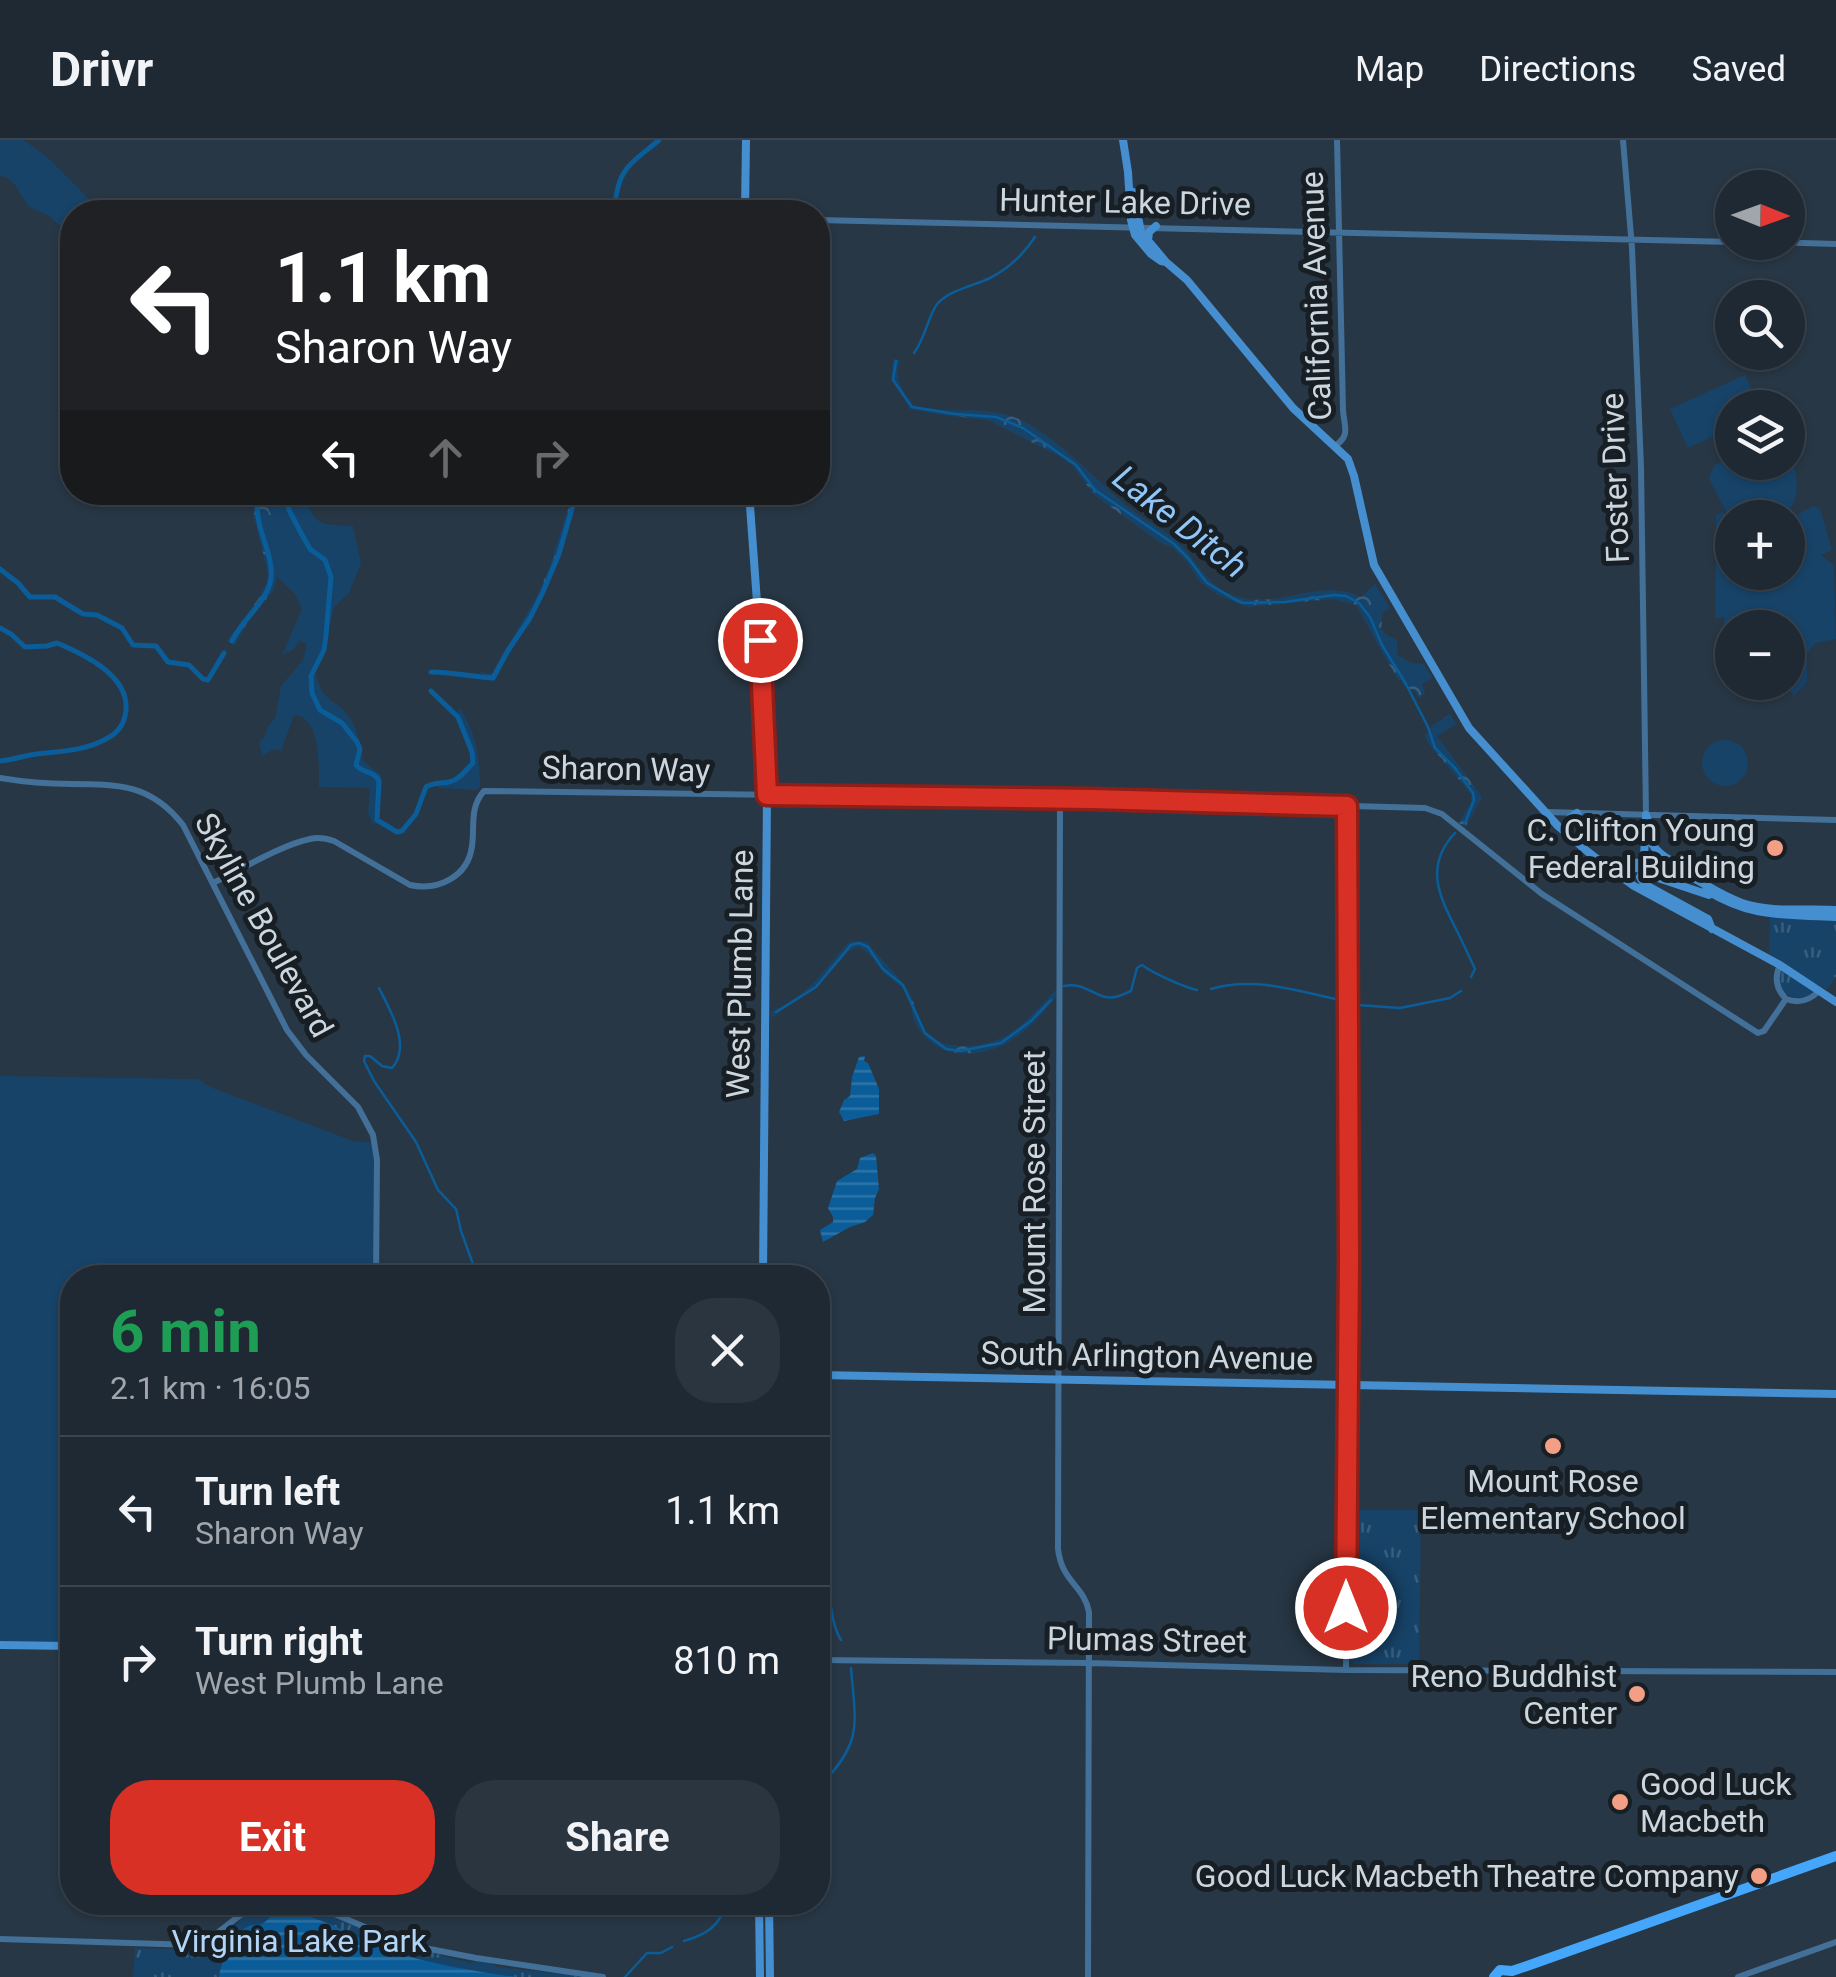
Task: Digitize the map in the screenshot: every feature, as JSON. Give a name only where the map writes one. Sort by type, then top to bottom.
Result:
[{"type":"main road","points":[[746,140],[746,200]]},
{"type":"main road","points":[[1123,140],[1137,239],[1158,260],[1166,262]]},
{"type":"main road","points":[[1136,226],[1293,408],[1348,459],[1371,559],[1394,602],[1469,728],[1558,826],[1602,863],[1675,868],[1754,906],[1836,913]]},
{"type":"main road","points":[[1150,245],[1149,232],[1156,226]]},
{"type":"main road","name":"West Plumb Lane","points":[[750,505],[767,795],[763,1265]]},
{"type":"main road","points":[[1547,812],[1634,886],[1780,965],[1836,1002]]},
{"type":"main road","points":[[1567,828],[1576,812]]},
{"type":"main road","points":[[1646,815],[1644,861],[1650,873],[1746,910],[1766,914],[1836,913]]},
{"type":"main road","points":[[1646,815],[1658,852],[1729,892],[1767,908]]},
{"type":"main road","points":[[1647,866],[1680,875],[1722,900]]},
{"type":"main road","points":[[1647,866],[1640,874],[1644,884],[1708,919],[1712,929]]},
{"type":"main road","name":"South Arlington Avenue","points":[[830,1375],[1836,1394]]},
{"type":"main road","points":[[0,1645],[60,1646]]},
{"type":"main road","points":[[1673,1916],[1836,1858]]},
{"type":"main road","points":[[1503,1976],[1836,1858]]},
{"type":"main road","points":[[759,1915],[760,1977]]},
{"type":"main road","points":[[769,1915],[770,1977]]},
{"type":"street","name":"California Avenue","points":[[1335,446],[1345,433],[1337,140]]},
{"type":"street","name":"Foster Drive","points":[[1623,140],[1642,479],[1646,815]]},
{"type":"street","name":"Hunter Lake Drive","points":[[830,220],[1715,242]]},
{"type":"street","points":[[1805,243],[1836,244]]},
{"type":"street","name":"Skyline Boulevard","points":[[0,778],[44,784],[117,784],[142,791],[183,825],[287,1030],[306,1056],[358,1106],[370,1128],[377,1160],[376,1265]]},
{"type":"street","name":"Sharon Way","points":[[214,884],[314,838],[334,841],[403,882],[432,887],[448,882],[468,860],[474,808],[484,791],[1426,808],[1442,814],[1542,894],[1758,1033],[1762,1033],[1786,999]]},
{"type":"street","name":"Mount Rose Street","points":[[1060,799],[1059,1555],[1066,1576],[1088,1603],[1088,1977]]},
{"type":"street","points":[[1346,1670],[1347,806]]},
{"type":"street","points":[[1547,812],[1836,820]]},
{"type":"street","points":[[1780,965],[1777,986],[1786,999],[1806,1001],[1818,990]]},
{"type":"street","name":"Plumas Street","points":[[830,1660],[1346,1670],[1836,1672]]},
{"type":"street","points":[[0,1940],[194,1945],[205,1942],[239,1915]]},
{"type":"street","points":[[337,1915],[404,1944],[604,1977]]},
{"type":"street","points":[[1738,1977],[1836,1942]]},
{"type":"green space","points":[[0,140],[24,140],[90,200],[60,200],[60,226],[28,206],[16,186],[0,175]]},
{"type":"green space","points":[[893,359],[900,360],[900,384],[913,405],[998,413],[1025,422],[1067,452],[1131,509],[1175,539],[1212,582],[1228,593],[1262,600],[1328,590],[1361,597],[1375,584],[1390,608],[1382,613],[1382,628],[1397,640],[1397,655],[1411,663],[1424,664],[1432,678],[1422,684],[1425,694],[1419,698],[1398,680],[1356,605],[1332,599],[1248,607],[1218,595],[1200,582],[1173,548],[1093,494],[1074,467],[1059,456],[988,420],[910,409],[891,378]]},
{"type":"green space","points":[[1745,375],[1752,390],[1715,390],[1715,435],[1688,448],[1670,409]]},
{"type":"green space","points":[[1714,465],[1715,480],[1796,480],[1794,500],[1720,500],[1709,479]]},
{"type":"green space","points":[[254,505],[267,505],[280,567],[273,591],[235,645],[227,641],[259,598],[269,577]]},
{"type":"green space","points":[[263,505],[309,505],[320,522],[353,526],[361,563],[349,593],[334,607],[325,650],[315,669],[321,690],[352,721],[363,761],[381,775],[375,827],[368,814],[370,788],[319,787],[317,744],[303,718],[294,715],[281,751],[274,749],[262,756],[259,741],[275,718],[281,686],[303,660],[307,644],[299,641],[282,655],[302,609],[295,594],[278,578],[274,536]]},
{"type":"green space","points":[[569,505],[579,505],[572,511],[549,581],[494,682],[482,678],[481,672],[492,674],[549,568]]},
{"type":"green space","points":[[1813,506],[1820,508],[1832,550],[1821,555],[1834,565],[1836,639],[1815,643],[1807,655],[1805,684],[1805,610],[1715,610],[1715,590],[1805,590],[1805,510]]},
{"type":"green space","points":[[459,707],[476,745],[480,776],[477,790],[438,788],[435,781],[459,776],[472,756],[456,717]]},
{"type":"green space","points":[[1450,714],[1456,724],[1437,736],[1482,797],[1465,828],[1459,823],[1471,802],[1471,794],[1425,736]]},
{"type":"green space","points":[[1725,740],[1741,747],[1748,763],[1741,779],[1725,786],[1709,779],[1702,763],[1709,747]]},
{"type":"green space","points":[[1770,917],[1836,919],[1836,976],[1827,990],[1818,985],[1808,997],[1799,998],[1782,990],[1779,979],[1785,963],[1769,954]]},
{"type":"green space","points":[[850,941],[867,942],[907,989],[926,1032],[945,1044],[977,1045],[1003,1037],[1025,1022],[1056,990],[1056,997],[1011,1041],[975,1053],[946,1050],[930,1041],[917,1026],[904,990],[867,952],[857,947],[816,988],[771,1018],[771,1012],[807,989]]},
{"type":"green space","points":[[0,1076],[198,1079],[353,1141],[371,1143],[374,1265],[60,1265],[60,1642],[0,1641]]},
{"type":"green space","points":[[1352,1510],[1421,1510],[1419,1664],[1351,1662]]},
{"type":"green space","name":"Virginia Lake Park","points":[[331,1915],[397,1946],[471,1963],[586,1977],[133,1977],[135,1948],[199,1950],[216,1942],[243,1916]]},
{"type":"shaded area","points":[[865,1056],[879,1089],[879,1114],[844,1121],[839,1112],[850,1096],[859,1057]]},
{"type":"shaded area","points":[[873,1153],[879,1189],[873,1215],[823,1242],[820,1230],[833,1222],[828,1208],[837,1181],[857,1169],[860,1158]]},
{"type":"shaded area","name":"Virginia Lake Park","points":[[273,1915],[302,1915],[419,1959],[516,1977],[219,1977],[232,1941],[249,1926]]},
{"type":"waterway","points":[[616,200],[626,170],[659,140]]},
{"type":"waterway","name":"Lake Ditch","points":[[914,353],[938,303],[1002,271],[1035,237]]},
{"type":"waterway","name":"Lake Ditch","points":[[896,361],[893,380],[912,407],[996,417],[1023,428],[1076,465],[1095,490],[1174,544],[1207,583],[1236,600],[1285,602],[1334,595],[1359,603],[1406,684],[1435,748],[1473,793],[1465,823]]},
{"type":"waterway","points":[[232,641],[265,595],[271,576],[257,505]]},
{"type":"waterway","points":[[288,505],[310,549],[325,560],[331,577],[324,650],[311,676],[312,693],[320,710],[342,723],[357,742],[360,749],[356,765],[379,781],[377,820],[397,832],[416,814],[426,787],[453,781],[473,763],[458,717],[431,691]]},
{"type":"waterway","points":[[431,672],[493,678],[543,592],[573,505]]},
{"type":"waterway","points":[[0,569],[30,597],[55,597],[83,614],[97,615],[122,628],[133,645],[156,646],[168,662],[189,665],[203,679],[208,680],[224,653]]},
{"type":"waterway","points":[[0,628],[25,647],[57,643],[94,661],[115,679],[126,702],[121,726],[97,743],[0,761]]},
{"type":"waterway","name":"Lake Ditch","points":[[1455,833],[1440,857],[1438,881],[1445,906],[1475,969],[1471,977]]},
{"type":"waterway","name":"Lake Ditch","points":[[776,1012],[816,987],[851,945],[859,943],[868,947],[883,969],[903,985],[925,1033],[946,1049],[960,1051],[1001,1043],[1051,1000]]},
{"type":"waterway","name":"Lake Ditch","points":[[1064,986],[1079,986],[1117,997],[1131,991],[1137,968],[1142,965],[1197,990]]},
{"type":"waterway","name":"Lake Ditch","points":[[1211,989],[1260,984],[1340,1000]]},
{"type":"waterway","points":[[379,988],[400,1039],[398,1059],[392,1068],[382,1066],[370,1056],[365,1056],[364,1061],[416,1142],[438,1190],[456,1209],[473,1265]]},
{"type":"waterway","name":"Lake Ditch","points":[[1357,1005],[1400,1008],[1450,998],[1461,991]]},
{"type":"waterway","points":[[830,1599],[841,1640]]},
{"type":"waterway","points":[[830,1775],[850,1746],[853,1733],[851,1668]]},
{"type":"waterway","points":[[684,1941],[711,1928],[721,1915]]},
{"type":"waterway","points":[[625,1977],[647,1953],[661,1953],[672,1947]]},
{"type":"place","name":"C. Clifton Young Federal Building","points":[[1775,848]]},
{"type":"place","name":"Mount Rose Elementary School","points":[[1553,1446]]},
{"type":"place","name":"Reno Buddhist Center","points":[[1637,1694]]},
{"type":"place","name":"Good Luck Macbeth","points":[[1620,1802]]},
{"type":"place","name":"Good Luck Macbeth Theatre Company","points":[[1759,1876]]},
{"type":"route","points":[[760,640],[767,795],[1347,806],[1346,1608]]}]
